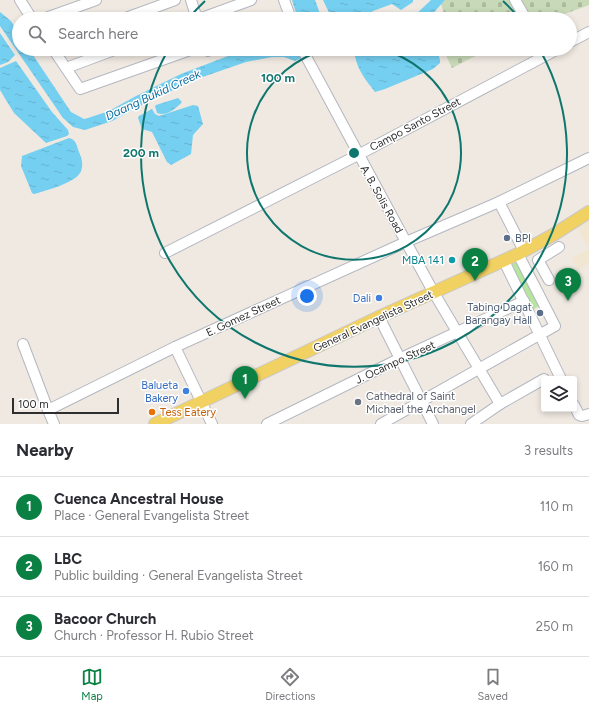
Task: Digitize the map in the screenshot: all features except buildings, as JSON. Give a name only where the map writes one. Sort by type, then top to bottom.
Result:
[{"type":"main road","name":"General Evangelista Street","points":[[156,424],[379,317],[521,253],[589,212]]},
{"type":"street","points":[[20,0],[28,12]]},
{"type":"street","points":[[63,12],[96,0]]},
{"type":"street","points":[[142,12],[175,0]]},
{"type":"street","points":[[191,0],[195,12]]},
{"type":"street","points":[[218,12],[251,0]]},
{"type":"street","points":[[284,0],[288,12]]},
{"type":"street","points":[[515,0],[522,12]]},
{"type":"street","points":[[577,38],[589,32]]},
{"type":"street","points":[[58,56],[80,89],[173,56]]},
{"type":"street","points":[[66,68],[98,56]]},
{"type":"street","name":"A. B. Solis Road","points":[[306,56],[434,293],[500,404]]},
{"type":"street","name":"Campo Santo Street","points":[[165,253],[358,155],[539,56]]},
{"type":"street","name":"E. Gomez Street","points":[[48,410],[175,347],[406,242],[499,202],[589,158]]},
{"type":"street","points":[[381,424],[555,326],[499,202]]},
{"type":"street","points":[[549,280],[538,260],[560,247]]},
{"type":"street","points":[[504,261],[559,375]]},
{"type":"street","name":"J. Ocampo Street","points":[[267,424],[399,359],[524,301]]},
{"type":"street","points":[[379,317],[433,424]]},
{"type":"street","points":[[23,344],[54,424]]},
{"type":"street","points":[[175,347],[212,424]]},
{"type":"street","points":[[471,424],[500,404],[541,381]]},
{"type":"shaded area","points":[[589,221],[589,244],[587,246],[577,228]]},
{"type":"shaded area","points":[[589,249],[589,263],[578,270],[571,258]]},
{"type":"green space","points":[[445,0],[589,0],[589,5],[570,12],[444,12],[441,4]]},
{"type":"green space","points":[[446,56],[475,56],[452,68]]},
{"type":"green space","points":[[517,262],[541,305],[532,310],[511,265]]},
{"type":"water","points":[[292,0],[315,0],[319,12],[296,12]]},
{"type":"water","points":[[323,0],[413,0],[413,2],[401,10],[392,4],[372,12],[329,12]]},
{"type":"water","points":[[431,0],[445,0],[434,12],[418,12]]},
{"type":"water","points":[[0,12],[12,23],[12,44],[0,26]]},
{"type":"water","points":[[0,33],[12,51],[12,56],[14,56],[8,62],[0,65]]},
{"type":"water","name":"Daang Bukid Creek","points":[[21,56],[34,56],[71,112],[84,119],[109,111],[181,74],[229,56],[308,56],[295,61],[284,57],[272,57],[246,62],[194,80],[112,121],[85,130],[73,127],[63,118]]},
{"type":"water","points":[[355,56],[439,56],[440,63],[433,69],[375,92],[366,80]]},
{"type":"water","points":[[16,61],[52,112],[68,130],[69,134],[67,136],[46,143],[14,113],[0,90],[0,68]]},
{"type":"water","points":[[178,98],[182,102],[174,110],[163,114],[157,113],[156,105]]},
{"type":"water","points":[[193,105],[198,106],[203,124],[193,135],[191,154],[171,165],[167,162],[152,132],[142,129],[138,118],[152,109],[155,114],[159,116]]},
{"type":"water","points":[[69,138],[76,143],[81,157],[82,165],[80,173],[77,177],[59,186],[34,194],[32,193],[21,166],[22,156]]},
{"type":"place","name":"BPI","points":[[507,238]]},
{"type":"place","name":"MBA 141","points":[[452,260]]},
{"type":"place","name":"LBC","points":[[475,281]]},
{"type":"place","name":"Dali","points":[[379,298]]},
{"type":"place","name":"Bacoor Church","points":[[568,301]]},
{"type":"place","name":"Tabing Dagat Barangay Hall","points":[[540,313]]},
{"type":"place","name":"Balueta Bakery","points":[[186,391]]},
{"type":"place","name":"Cuenca Ancestral House","points":[[245,399]]},
{"type":"place","name":"Cathedral of Saint Michael the Archangel","points":[[358,402]]},
{"type":"place","name":"Tess Eatery","points":[[152,412]]}]
